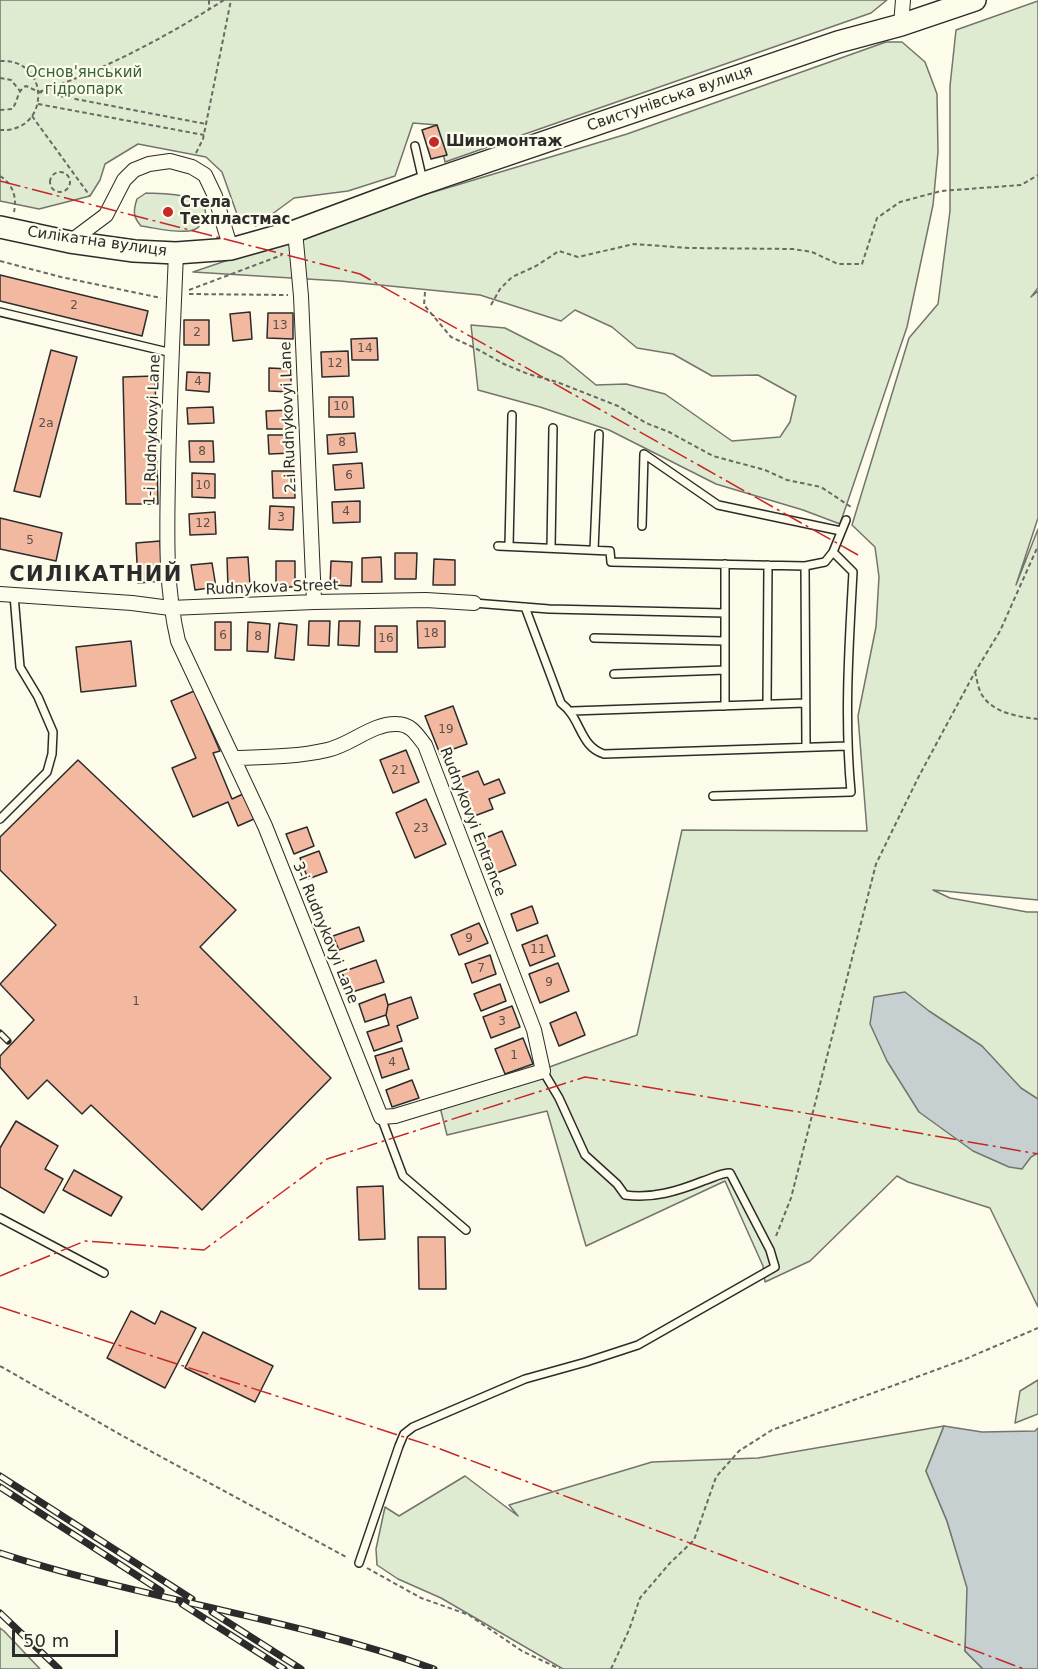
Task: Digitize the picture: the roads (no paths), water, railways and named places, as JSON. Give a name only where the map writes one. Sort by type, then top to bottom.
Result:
[{"type":"main road","name":"Свистунівська вулиця","points":[[231,249],[296,240],[424,183],[838,42],[901,25],[975,0]]},
{"type":"main road","name":"Силікатна вулиця","points":[[7,221],[70,242],[134,251],[176,254],[231,249]]},
{"type":"street","points":[[901,25],[903,0]]},
{"type":"street","points":[[70,242],[105,215],[124,180],[134,170],[149,164],[170,161],[192,167],[205,175],[215,196],[231,249]]},
{"type":"street","name":"2-i Rudnykovyi Lane","points":[[296,240],[301,296],[314,602]]},
{"type":"street","name":"1-i Rudnykovyi Lane","points":[[170,608],[167,556],[176,254]]},
{"type":"street","name":"Rudnykova Street","points":[[0,594],[132,603],[170,608],[426,600],[474,603]]},
{"type":"street","name":"3-i Rudnykovyi Lane","points":[[170,608],[178,641],[265,826],[381,1117]]},
{"type":"street","name":"Rudnykovyi Entrance","points":[[234,758],[290,756],[330,750],[383,726],[395,724],[407,726],[416,733],[425,746],[534,1030],[543,1071]]},
{"type":"street","points":[[381,1117],[396,1116],[543,1071]]},
{"type":"lane","points":[[415,146],[424,183]]},
{"type":"lane","points":[[0,312],[172,353]]},
{"type":"lane","points":[[508,546],[512,415]]},
{"type":"lane","points":[[551,548],[553,428]]},
{"type":"lane","points":[[594,550],[599,435]]},
{"type":"lane","points":[[642,526],[644,454],[718,505],[842,531]]},
{"type":"lane","points":[[498,546],[610,551],[611,562],[805,566],[825,562],[833,552],[846,520]]},
{"type":"lane","points":[[713,796],[851,792],[846,702],[853,572],[833,552]]},
{"type":"lane","points":[[725,564],[725,706]]},
{"type":"lane","points":[[767,703],[768,565]]},
{"type":"lane","points":[[805,566],[806,747]]},
{"type":"lane","points":[[0,819],[47,772],[52,754],[53,732],[38,697],[20,667],[15,595]]},
{"type":"lane","points":[[474,603],[525,607],[725,613]]},
{"type":"lane","points":[[525,607],[561,703],[572,711],[594,751],[604,754],[847,746]]},
{"type":"lane","points":[[594,638],[725,641]]},
{"type":"lane","points":[[614,674],[725,670]]},
{"type":"lane","points":[[572,711],[805,703]]},
{"type":"lane","points":[[359,1563],[399,1446],[404,1434],[413,1426],[525,1379],[638,1345],[775,1267],[770,1250],[730,1173],[722,1173],[667,1193],[642,1197],[625,1195],[617,1184],[585,1155],[559,1098],[543,1071]]},
{"type":"lane","points":[[381,1117],[403,1176],[466,1230]]},
{"type":"lane","points":[[0,1218],[104,1273]]},
{"type":"railway","points":[[0,1033],[8,1041]]},
{"type":"railway","points":[[0,1476],[192,1599]]},
{"type":"railway","points":[[0,1487],[161,1591]]},
{"type":"railway","points":[[0,1553],[108,1583],[327,1636],[434,1669]]},
{"type":"railway","points":[[182,1604],[284,1669]]},
{"type":"railway","points":[[212,1612],[301,1669]]},
{"type":"railway","points":[[0,1613],[59,1669]]},
{"type":"place","name":"Шиномонтаж","points":[[434,142]]},
{"type":"place","name":"Стела Техпластмас","points":[[168,212]]},
{"type":"district","name":"СИЛІКАТНИЙ","points":[[96,576]]},
{"type":"park label","name":"Основ'янський гідропарк","points":[[84,82]]}]
